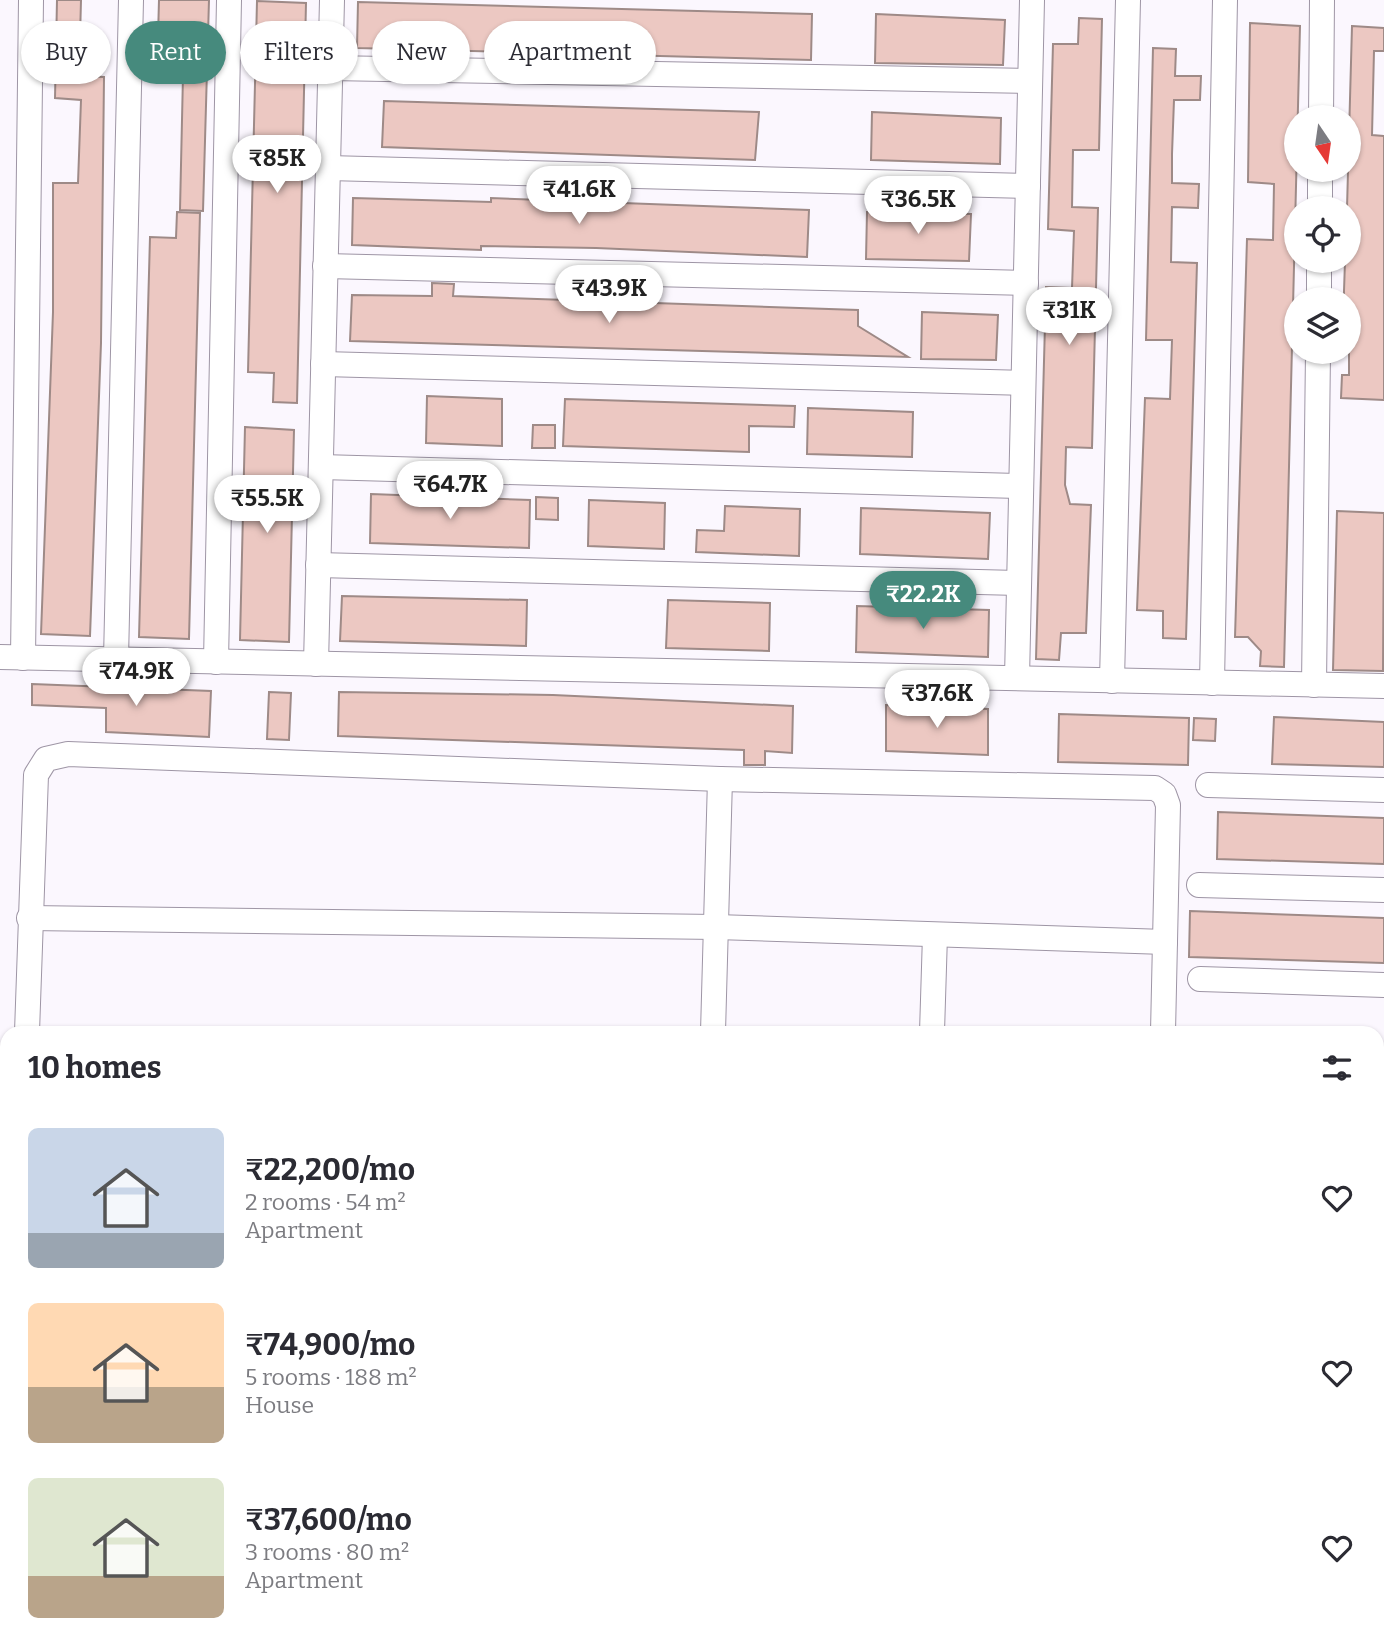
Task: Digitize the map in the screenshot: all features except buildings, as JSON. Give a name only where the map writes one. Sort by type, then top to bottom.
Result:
[{"type":"street","points":[[31,0],[11,657],[1384,686]]},
{"type":"street","points":[[116,659],[131,0]]},
{"type":"street","points":[[216,662],[229,0]]},
{"type":"street","points":[[331,21],[332,0]]},
{"type":"street","points":[[1017,678],[1032,0]]},
{"type":"street","points":[[1112,681],[1128,0]]},
{"type":"street","points":[[1212,683],[1225,0]]},
{"type":"street","points":[[1321,105],[1322,0]]},
{"type":"street","points":[[358,69],[1030,81]]},
{"type":"street","points":[[316,664],[330,84]]},
{"type":"street","points":[[327,168],[1028,186]]},
{"type":"street","points":[[326,266],[1026,283]]},
{"type":"street","points":[[1314,685],[1318,364]]},
{"type":"street","points":[[323,365],[1023,383]]},
{"type":"street","points":[[321,467],[1021,486]]},
{"type":"street","points":[[318,565],[1019,583]]},
{"type":"street","points":[[27,1026],[36,775],[46,759],[68,754],[720,779],[1155,788],[1164,794],[1168,805],[1163,1026]]},
{"type":"street","points":[[713,1026],[720,779]]},
{"type":"street","points":[[1208,785],[1384,790]]},
{"type":"street","points":[[1199,885],[1384,890]]},
{"type":"street","points":[[29,918],[716,927],[1165,942]]},
{"type":"street","points":[[932,1026],[935,935]]},
{"type":"street","points":[[1200,979],[1384,985]]}]
